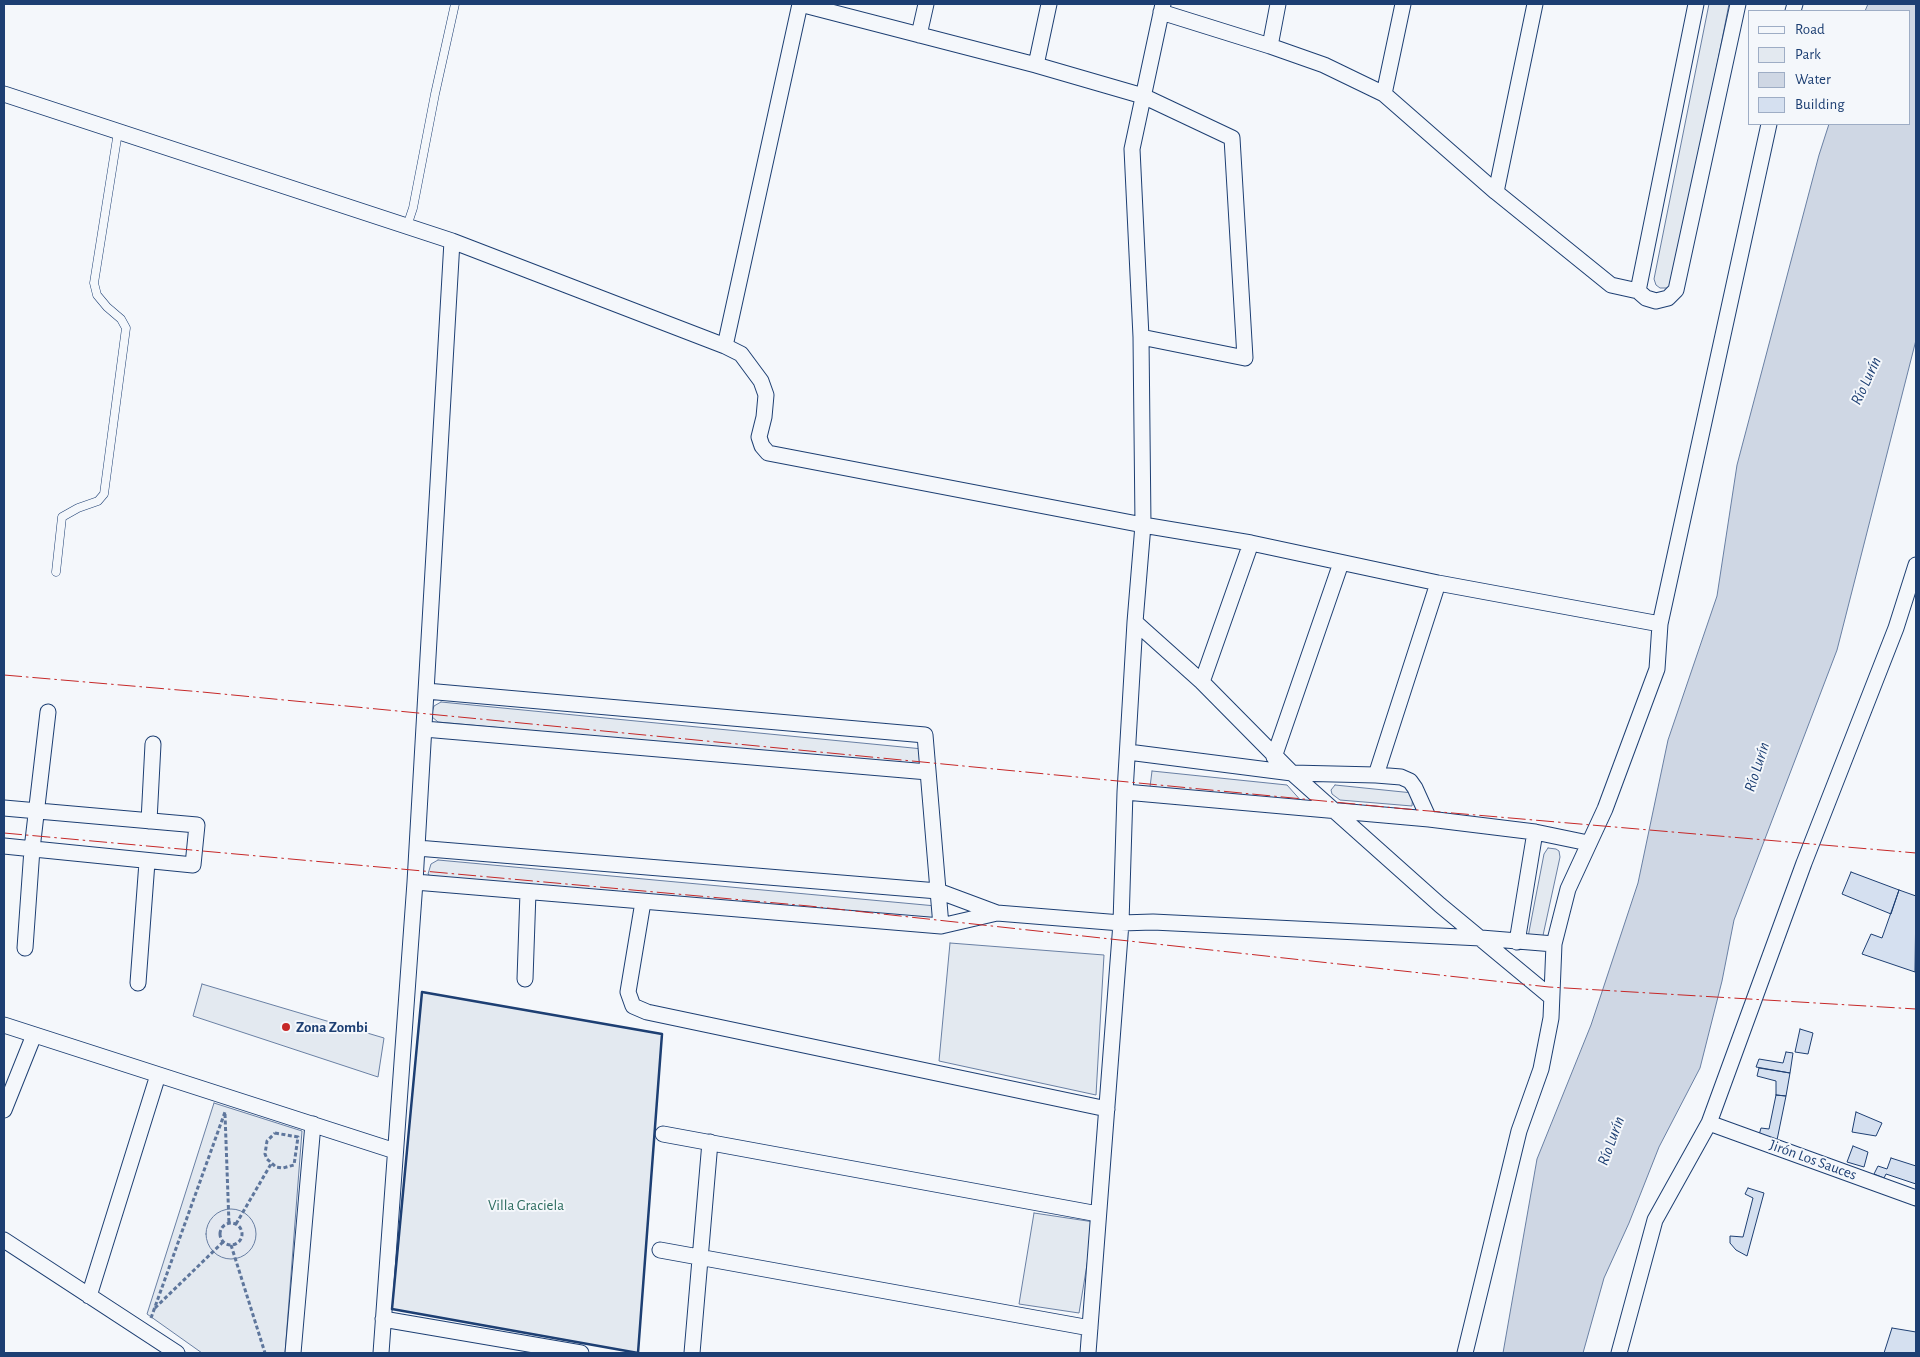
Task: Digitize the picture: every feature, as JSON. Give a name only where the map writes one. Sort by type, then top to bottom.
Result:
[{"type":"street","points":[[725,346],[800,4],[1036,65],[1143,96],[1232,138],[1244,358],[1141,337]]},
{"type":"street","points":[[919,35],[926,4]]},
{"type":"street","points":[[1036,65],[1049,4]]},
{"type":"street","points":[[1270,46],[1278,4]]},
{"type":"street","points":[[1384,94],[1402,4]]},
{"type":"street","points":[[1496,192],[1535,4]]},
{"type":"street","points":[[1638,291],[1696,4]]},
{"type":"street","points":[[1088,1353],[1121,923],[1125,792],[1143,524],[1141,337],[1132,149],[1162,8],[1324,65],[1384,94],[1496,192],[1611,284],[1638,291],[1646,298],[1656,301],[1668,298],[1676,290],[1738,4]]},
{"type":"street","points":[[4,94],[452,241],[725,346],[741,354],[762,380],[766,395],[764,417],[759,437],[762,446],[768,453],[1250,543],[1438,583],[1660,624]]},
{"type":"street","points":[[1465,1353],[1519,1131],[1541,1069],[1551,1018],[1554,944],[1568,889],[1605,809],[1657,669],[1660,624],[1769,125]]},
{"type":"street","points":[[381,1353],[415,882],[452,241]]},
{"type":"street","points":[[1202,682],[1250,543]]},
{"type":"street","points":[[1274,757],[1341,563]]},
{"type":"street","points":[[1619,1353],[1655,1220],[1709,1123],[1804,864],[1896,628],[1916,565]]},
{"type":"street","points":[[1376,775],[1438,583]]},
{"type":"street","points":[[1135,622],[1202,682],[1274,757],[1440,905],[1552,997]]},
{"type":"street","points":[[426,691],[925,735],[941,926]]},
{"type":"street","points":[[26,948],[32,849],[48,712]]},
{"type":"street","points":[[424,729],[928,772]]},
{"type":"street","points":[[149,821],[153,744]]},
{"type":"street","points":[[1128,752],[1292,773],[1401,777],[1410,781],[1415,788],[1429,819]]},
{"type":"street","points":[[1125,792],[1429,819],[1535,832],[1588,843]]},
{"type":"street","points":[[4,808],[197,825],[193,866],[4,846]]},
{"type":"street","points":[[1517,942],[1535,832]]},
{"type":"street","points":[[417,848],[938,891],[997,913],[1121,923],[1153,922],[1481,938],[1554,944]]},
{"type":"street","points":[[138,983],[147,862]]},
{"type":"street","points":[[415,882],[941,926],[997,913]]},
{"type":"street","points":[[525,979],[528,892]]},
{"type":"street","points":[[643,902],[628,992],[634,1006],[647,1012],[1107,1109]]},
{"type":"street","points":[[4,1025],[395,1151]]},
{"type":"street","points":[[4,1110],[34,1035]]},
{"type":"street","points":[[89,1296],[158,1075]]},
{"type":"street","name":"Jirón Los Sauces","points":[[1709,1123],[1916,1198]]},
{"type":"street","points":[[293,1353],[313,1124]]},
{"type":"street","points":[[663,1134],[1098,1214]]},
{"type":"street","points":[[692,1353],[710,1142]]},
{"type":"street","points":[[4,1240],[177,1353]]},
{"type":"street","points":[[660,1250],[1090,1328]]},
{"type":"street","points":[[383,1319],[582,1353]]},
{"type":"lane","points":[[406,226],[413,208],[455,4]]},
{"type":"lane","points":[[56,572],[62,517],[78,508],[98,501],[104,494],[126,328],[122,319],[107,307],[98,295],[94,283],[118,132]]},
{"type":"path","points":[[146,1333],[225,1111],[229,1224]]},
{"type":"path","points":[[275,1133],[298,1137],[294,1165],[282,1168],[271,1164],[265,1154],[270,1137],[275,1133]]},
{"type":"path","points":[[236,1224],[271,1164]]},
{"type":"path","points":[[236,1224],[229,1224],[221,1230],[220,1237],[223,1242],[231,1246],[265,1353]]},
{"type":"path","points":[[231,1246],[238,1243],[242,1237],[241,1230],[236,1224]]},
{"type":"path","points":[[154,1309],[223,1242]]},
{"type":"green space","points":[[1709,4],[1729,4],[1708,111],[1669,288],[1660,288],[1656,285],[1654,279]]},
{"type":"green space","points":[[441,702],[923,749],[931,759],[917,766],[438,722],[431,716],[434,706]]},
{"type":"green space","points":[[1152,771],[1287,785],[1303,803],[1150,787]]},
{"type":"green space","points":[[1335,785],[1413,793],[1412,806],[1340,800],[1332,794],[1331,790]]},
{"type":"green space","points":[[1548,848],[1559,851],[1560,857],[1542,940],[1528,937],[1544,854]]},
{"type":"green space","points":[[438,860],[936,906],[938,922],[435,880],[428,874],[431,864]]},
{"type":"green space","points":[[950,943],[1104,955],[1096,1095],[939,1061]]},
{"type":"green space","name":"Zona Zombi","points":[[202,984],[384,1038],[378,1077],[193,1016]]},
{"type":"green space","name":"Villa Graciela","points":[[422,992],[662,1034],[638,1353],[392,1309]]},
{"type":"green space","points":[[214,1103],[302,1131],[285,1353],[202,1353],[147,1314]]},
{"type":"green space","points":[[1034,1213],[1094,1222],[1079,1313],[1019,1304]]},
{"type":"shaded area","points":[[226,1209],[236,1209],[249,1216],[256,1229],[256,1239],[249,1252],[236,1259],[226,1259],[217,1255],[210,1248],[206,1239],[206,1229],[210,1220],[217,1213]]},
{"type":"water","name":"Río Lurín","points":[[1868,4],[1916,4],[1916,340],[1837,650],[1734,920],[1722,981],[1700,1068],[1659,1147],[1629,1223],[1604,1278],[1583,1353],[1503,1353],[1537,1159],[1591,1025],[1638,883],[1668,740],[1717,596],[1737,465],[1819,155],[1829,125],[1910,125],[1910,10],[1865,10]]},
{"type":"building","points":[[1851,872],[1899,890],[1891,914],[1842,894]]},
{"type":"building","points":[[1899,890],[1916,896],[1915,972],[1862,954],[1871,934],[1882,938]]},
{"type":"building","points":[[1800,1029],[1813,1033],[1808,1054],[1795,1052]]},
{"type":"building","points":[[1786,1052],[1793,1053],[1790,1073],[1756,1067],[1759,1059],[1783,1063]]},
{"type":"building","points":[[1759,1068],[1790,1073],[1786,1096],[1776,1095],[1776,1081],[1757,1076]]},
{"type":"building","points":[[1776,1095],[1786,1096],[1777,1140],[1759,1135],[1761,1128],[1769,1129]]},
{"type":"building","points":[[1856,1112],[1882,1123],[1876,1136],[1852,1132]]},
{"type":"building","points":[[1853,1146],[1868,1152],[1864,1167],[1847,1162]]},
{"type":"building","points":[[1891,1158],[1916,1166],[1916,1184],[1886,1174],[1884,1178],[1874,1174],[1878,1166],[1887,1169]]},
{"type":"building","points":[[1748,1188],[1764,1193],[1747,1256],[1736,1250],[1730,1243],[1730,1236],[1743,1237],[1753,1198],[1745,1194]]},
{"type":"building","points":[[1892,1328],[1916,1332],[1916,1353],[1884,1353]]},
{"type":"wall","points":[[422,992],[662,1034],[638,1353],[392,1309],[422,992]]},
{"type":"power","points":[[4,675],[202,692],[1406,809],[1916,853]]},
{"type":"power","points":[[4,833],[809,906],[1549,987],[1916,1009]]},
{"type":"place","name":"Zona Zombi","points":[[286,1027]]}]
